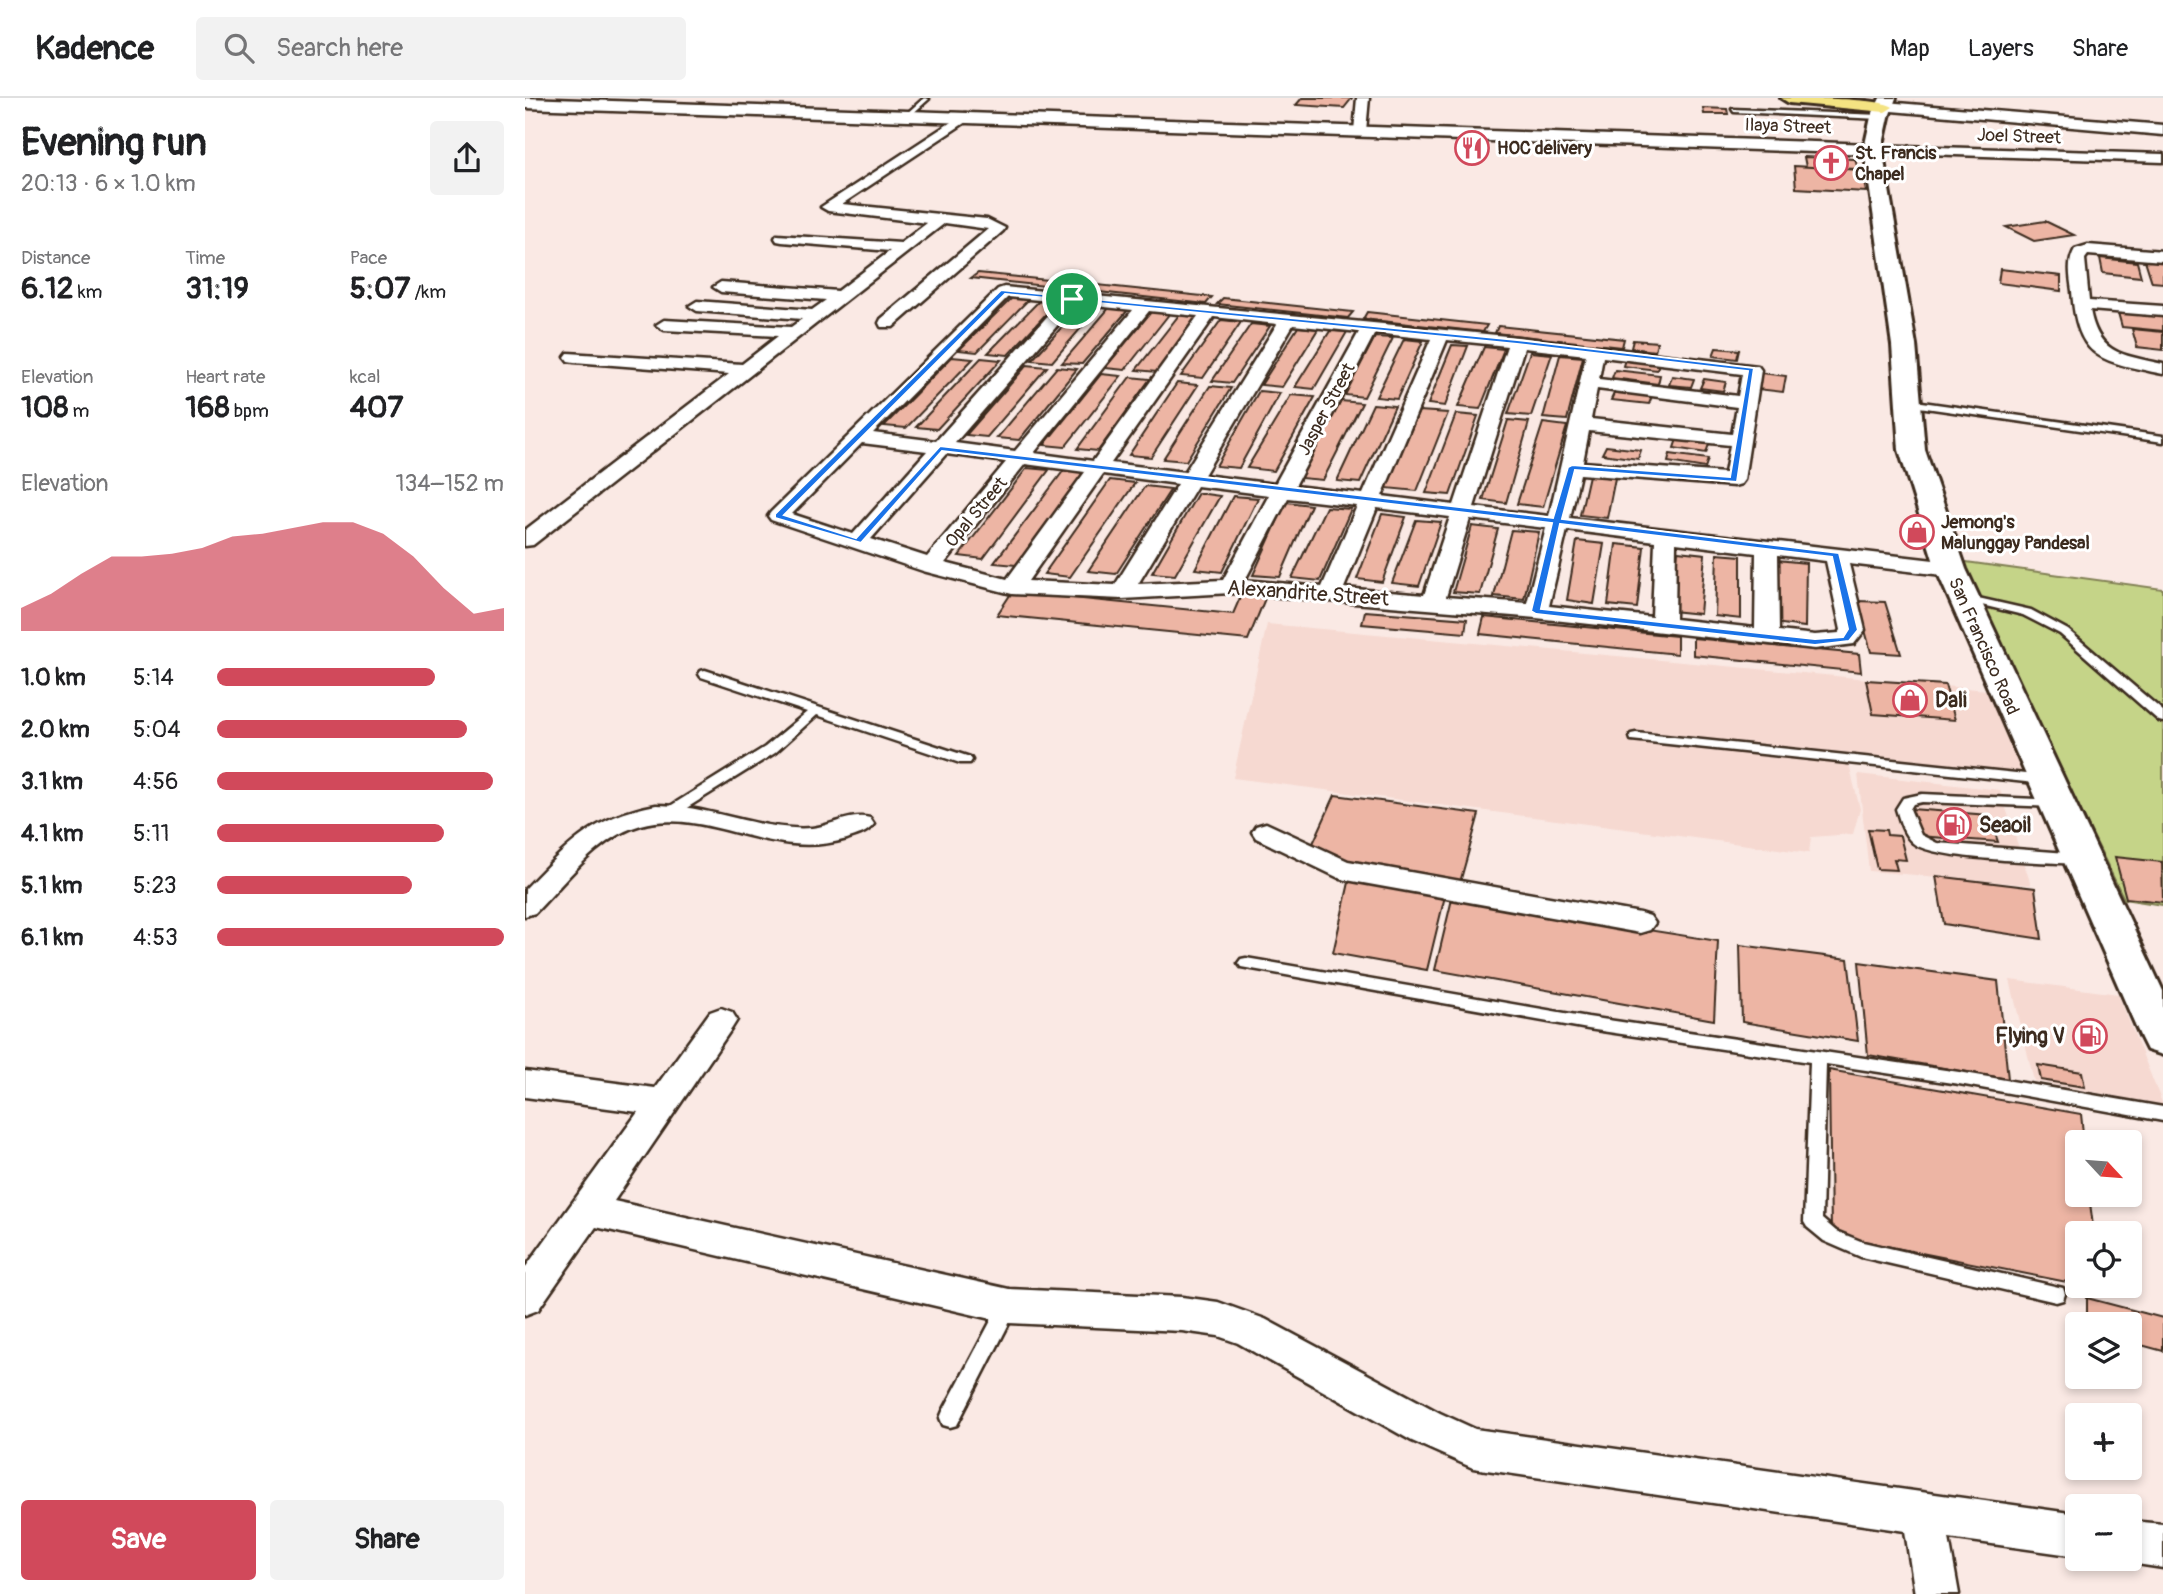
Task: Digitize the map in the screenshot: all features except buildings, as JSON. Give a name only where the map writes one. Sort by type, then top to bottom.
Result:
[{"type":"highway","points":[[1789,98],[1886,105]]},
{"type":"main road","name":"San Francisco Road","points":[[1886,105],[1874,149],[1905,345],[1912,450],[1963,598],[2163,1038]]},
{"type":"street","points":[[1360,131],[1363,98]]},
{"type":"street","name":"Ilaya Street","points":[[525,103],[1874,149]]},
{"type":"street","points":[[1886,105],[1932,106],[2163,130]]},
{"type":"street","points":[[887,323],[998,228],[987,223],[828,206],[965,117]]},
{"type":"street","points":[[2141,126],[2163,125]]},
{"type":"street","name":"Joel Street","points":[[1874,149],[2163,158]]},
{"type":"street","points":[[721,287],[839,287],[861,280],[906,248],[940,220],[938,218]]},
{"type":"street","points":[[897,231],[923,233]]},
{"type":"street","points":[[782,238],[906,248]]},
{"type":"street","points":[[2163,256],[2080,252],[2077,259],[2085,334],[2093,347],[2119,360],[2163,369]]},
{"type":"street","points":[[525,540],[817,315],[839,287]]},
{"type":"street","points":[[859,437],[1004,292],[1517,342],[1752,370],[1734,480],[1572,467]]},
{"type":"street","points":[[857,541],[1072,299]]},
{"type":"street","points":[[2082,305],[2163,312]]},
{"type":"street","points":[[697,306],[817,315]]},
{"type":"street","name":"Opal Street","points":[[931,566],[1145,306]]},
{"type":"street","points":[[1012,587],[1209,313]]},
{"type":"street","points":[[1122,592],[1288,320]]},
{"type":"street","points":[[664,325],[792,332]]},
{"type":"street","name":"Jasper Street","points":[[1231,586],[1369,328]]},
{"type":"street","points":[[1330,594],[1441,335]]},
{"type":"street","points":[[1433,603],[1517,342]]},
{"type":"street","points":[[1536,611],[1572,467],[1595,352]]},
{"type":"street","points":[[574,357],[746,370]]},
{"type":"street","points":[[1589,383],[1746,403]]},
{"type":"street","points":[[1579,424],[1739,440]]},
{"type":"street","points":[[859,437],[1191,477],[1283,491],[1370,499],[1951,569]]},
{"type":"street","name":"Alexandrite Street","points":[[859,437],[778,516],[931,566],[1012,587],[1122,592],[1231,586],[1536,611],[1815,642],[1846,639],[1853,630],[1836,555]]},
{"type":"street","points":[[1663,625],[1666,534]]},
{"type":"street","points":[[1767,547],[1767,637]]},
{"type":"street","points":[[525,906],[610,828],[671,811],[796,837],[825,837],[860,824]]},
{"type":"street","points":[[1266,832],[1341,869],[1640,923]]},
{"type":"street","points":[[525,1298],[721,1020]]},
{"type":"street","points":[[525,1084],[663,1102]]},
{"type":"street","points":[[589,1210],[1009,1307],[1182,1314],[1218,1319],[1251,1331],[1426,1427],[1473,1448],[2065,1533]]},
{"type":"street","points":[[1923,1514],[1937,1594]]},
{"type":"street","points":[[2142,1543],[2163,1546]]},
{"type":"lane","points":[[908,115],[926,99]]},
{"type":"lane","points":[[1734,110],[1886,105]]},
{"type":"lane","points":[[1908,403],[2163,439]]},
{"type":"lane","points":[[1963,598],[2027,612],[2064,632],[2163,718]]},
{"type":"lane","points":[[705,674],[965,760]]},
{"type":"lane","points":[[671,811],[771,750],[815,710]]},
{"type":"lane","points":[[1636,737],[2050,791]]},
{"type":"lane","points":[[2050,791],[1922,798],[1908,801],[1903,809],[1913,838],[1925,846],[1945,850],[2081,859]]},
{"type":"lane","points":[[1246,963],[1588,1023],[1973,1080],[2163,1114]]},
{"type":"lane","points":[[1818,1059],[1813,1222],[1830,1237],[1861,1249],[2056,1294]]},
{"type":"lane","points":[[950,1418],[1009,1307]]},
{"type":"shaded area","points":[[1267,624],[1987,690],[2024,773],[1846,753],[1860,809],[1853,834],[1811,837],[1809,853],[1233,778]]},
{"type":"shaded area","points":[[1858,774],[2000,790],[2031,885],[1869,871]]},
{"type":"shaded area","points":[[2010,980],[2118,994],[2163,1105],[2034,1081]]},
{"type":"green space","points":[[1959,561],[2163,589],[2163,905],[2124,899]]},
{"type":"place","name":"HOC delivery","points":[[1472,148]]},
{"type":"place","name":"St. Francis Chapel","points":[[1831,163]]},
{"type":"place","name":"Jemong's Malunggay Pandesal","points":[[1917,532]]},
{"type":"place","name":"Dali","points":[[1910,700]]},
{"type":"place","name":"Seaoil","points":[[1954,825]]},
{"type":"place","name":"Flying V","points":[[2090,1036]]},
{"type":"route","points":[[1072,299],[1004,292],[778,516],[857,541],[940,448],[1191,477],[1283,491],[1370,499],[1557,521],[1666,534],[1836,555],[1853,630],[1846,639],[1815,642],[1536,611],[1557,521],[1572,467],[1734,480],[1752,370],[1517,342],[1072,299]]}]
